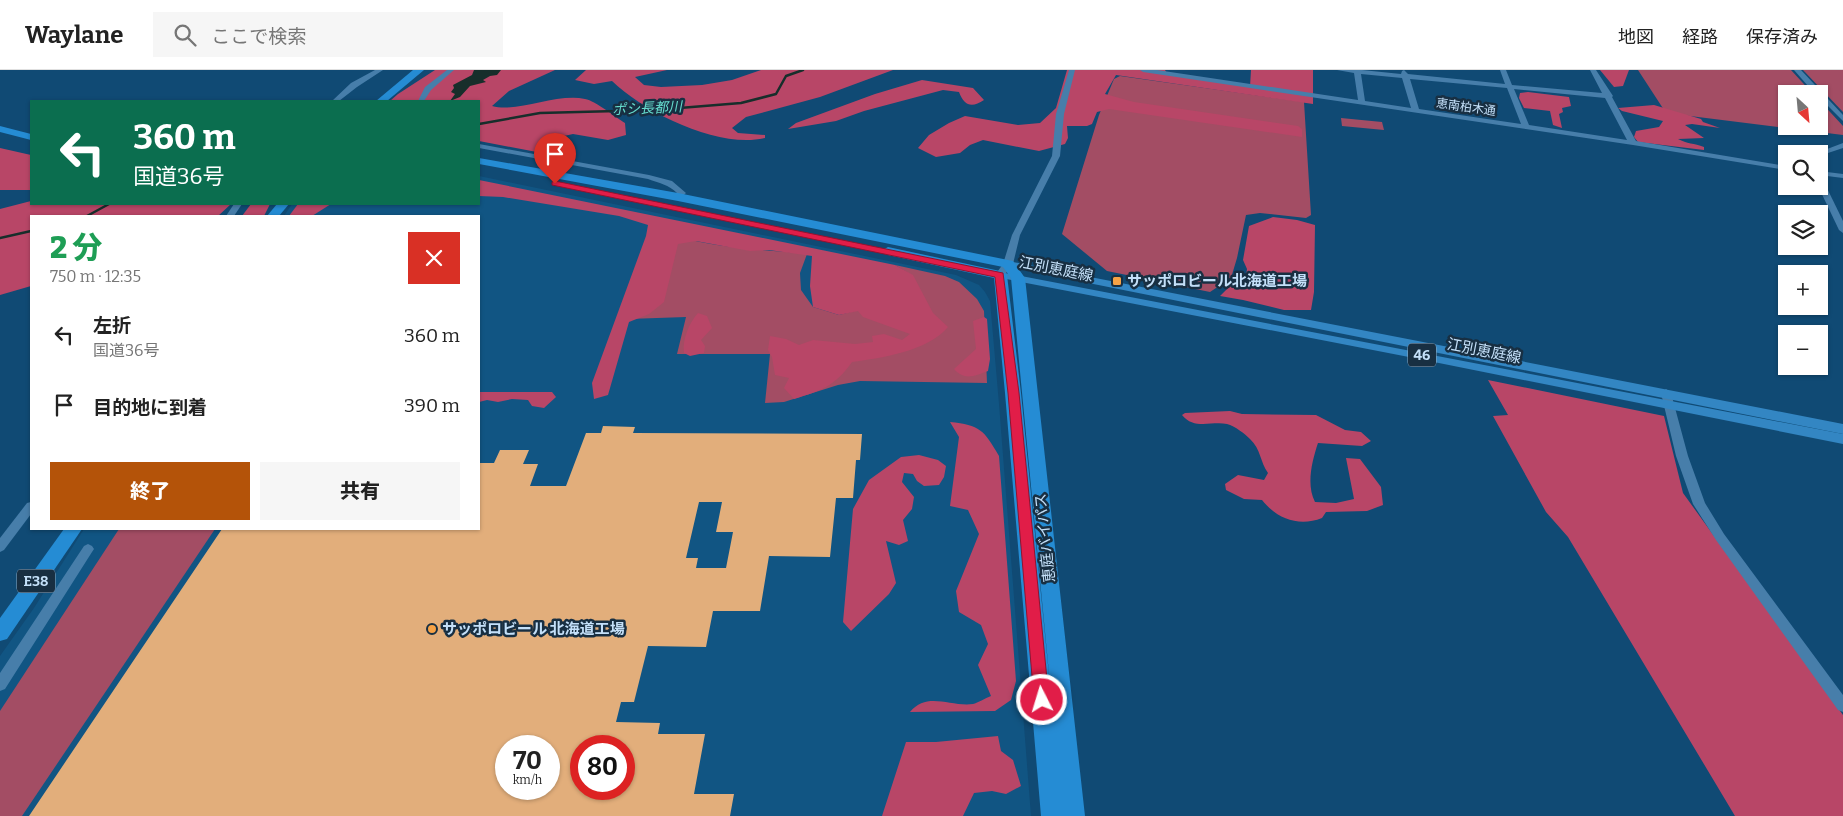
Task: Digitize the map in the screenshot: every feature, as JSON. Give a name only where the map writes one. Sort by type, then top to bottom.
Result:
[{"type":"highway","points":[[377,100],[413,70]]},
{"type":"highway","points":[[382,100],[419,70]]},
{"type":"highway","points":[[0,129],[30,137]]},
{"type":"highway","points":[[0,138],[30,145]]},
{"type":"highway","points":[[480,161],[678,198],[1009,272]]},
{"type":"highway","points":[[480,168],[1009,272]]},
{"type":"highway","points":[[274,215],[282,205]]},
{"type":"highway","name":"恵庭バイパス","points":[[1009,272],[1013,393],[1052,816]]},
{"type":"highway","name":"恵庭バイパス","points":[[1009,272],[1074,816]]},
{"type":"highway","name":"E38","points":[[0,633],[72,530]]},
{"type":"main road","name":"江別恵庭線","points":[[1009,272],[1667,399],[1843,429]]},
{"type":"main road","name":"江別恵庭線","points":[[1009,272],[1667,399],[1843,439]]},
{"type":"street","points":[[336,100],[354,85],[380,70]]},
{"type":"street","points":[[421,100],[428,90],[451,70]]},
{"type":"street","points":[[1009,272],[1016,235],[1056,156],[1060,114],[1072,70]]},
{"type":"street","name":"恵南柏木通","points":[[1143,70],[1633,143],[1778,167]]},
{"type":"street","points":[[1214,70],[1215,80]]},
{"type":"street","points":[[1340,70],[1405,73],[1510,87],[1609,96]]},
{"type":"street","points":[[1503,70],[1526,127]]},
{"type":"street","points":[[1594,70],[1633,143]]},
{"type":"street","points":[[1797,70],[1843,119]]},
{"type":"street","points":[[1357,72],[1362,103]]},
{"type":"street","points":[[1405,73],[1416,111]]},
{"type":"street","points":[[1828,150],[1843,145]]},
{"type":"street","points":[[480,146],[662,180],[682,193],[678,198]]},
{"type":"street","points":[[519,169],[520,154]]},
{"type":"street","points":[[1828,174],[1843,176]]},
{"type":"street","points":[[1826,195],[1843,230]]},
{"type":"street","points":[[1667,399],[1682,456],[1699,504],[1720,537],[1843,706]]},
{"type":"street","points":[[0,547],[30,507]]},
{"type":"street","points":[[0,685],[88,549]]},
{"type":"shaded area","points":[[435,70],[555,70],[509,91],[492,106],[513,107],[562,99],[585,99],[600,106],[625,123],[626,135],[608,140],[573,134],[546,140],[553,148],[574,154],[563,157],[480,141],[480,100],[391,100]]},
{"type":"shaded area","points":[[474,70],[501,70],[497,75],[483,80],[486,82],[470,86],[460,97],[451,100],[455,94],[451,92],[454,88],[453,85],[472,75]]},
{"type":"shaded area","points":[[586,70],[667,70],[635,77],[644,85],[661,87],[702,85],[732,80],[761,70],[893,70],[820,97],[746,117],[732,128],[738,133],[765,135],[765,138],[747,140],[726,138],[684,126],[643,105],[612,81],[594,84],[575,80]]},
{"type":"shaded area","points":[[1067,70],[1165,70],[1168,75],[1250,87],[1251,70],[1313,70],[1313,104],[1116,75],[1105,94],[1134,102],[1298,126],[1302,129],[1302,137],[1109,109],[1097,112],[1092,124],[1087,126],[1067,126],[1068,138],[1065,144],[1039,151],[983,140],[970,145],[960,153],[936,157],[918,148],[929,135],[965,116],[1018,125],[1040,123],[1056,108]]},
{"type":"shaded area","points":[[1600,70],[1629,70],[1623,86],[1614,87]]},
{"type":"shaded area","points":[[1638,70],[1791,70],[1805,85],[1778,85],[1778,127],[1666,113]]},
{"type":"shaded area","points":[[1803,70],[1843,70],[1843,112],[1828,96],[1828,85],[1817,85]]},
{"type":"shaded area","points":[[1120,76],[1304,102],[1311,215],[1306,218],[1260,213],[1246,215],[1231,278],[1210,292],[1107,271],[1062,234],[1099,115],[1114,79]]},
{"type":"shaded area","points":[[922,80],[973,88],[984,100],[972,105],[963,100],[959,92],[943,90],[864,111],[836,121],[788,129],[796,123],[875,94]]},
{"type":"shaded area","points":[[1528,92],[1569,97],[1571,106],[1562,108],[1563,112],[1559,114],[1562,128],[1553,125],[1550,111],[1524,108],[1519,98],[1520,93]]},
{"type":"shaded area","points":[[1654,105],[1701,119],[1703,122],[1720,128],[1692,124],[1685,125],[1704,138],[1678,139],[1704,147],[1704,150],[1638,142],[1634,137],[1636,131],[1659,127],[1663,121],[1622,111],[1618,108]]},
{"type":"shaded area","points":[[1828,110],[1843,126],[1843,135],[1828,133]]},
{"type":"shaded area","points":[[1341,118],[1382,122],[1384,130],[1342,126]]},
{"type":"shaded area","points":[[0,148],[30,155],[30,190],[0,190]]},
{"type":"shaded area","points":[[480,176],[956,275],[979,285],[990,301],[1031,816],[0,816],[0,656],[34,608],[83,530],[480,530],[480,215],[285,215],[291,205],[480,205]]},
{"type":"shaded area","points":[[480,180],[895,265],[913,275],[933,313],[948,327],[929,342],[917,348],[852,362],[839,377],[827,386],[794,399],[784,388],[789,378],[775,375],[772,357],[768,350],[770,336],[786,339],[799,345],[813,340],[855,344],[873,342],[872,336],[884,334],[902,340],[910,334],[863,317],[858,311],[839,315],[813,307],[810,286],[812,256],[769,250],[750,251],[696,241],[678,244],[664,302],[649,314],[629,322],[608,395],[594,399],[592,383],[646,236],[648,225],[619,216],[503,197],[480,196]]},
{"type":"shaded area","points":[[30,201],[30,205],[230,205],[219,215],[30,215],[30,286],[0,295],[0,209]]},
{"type":"shaded area","points":[[250,205],[270,205],[264,215],[243,215]]},
{"type":"shaded area","points":[[297,205],[329,205],[314,215],[290,215]]},
{"type":"shaded area","points":[[1273,217],[1297,220],[1315,225],[1314,292],[1311,310],[1284,310],[1220,296],[1229,287],[1246,277],[1247,269],[1243,260],[1249,226]]},
{"type":"shaded area","points":[[691,240],[735,247],[807,254],[800,273],[801,290],[813,307],[839,315],[858,310],[913,276],[895,265],[945,276],[959,282],[977,299],[984,311],[987,383],[860,381],[838,385],[784,402],[765,403],[770,354],[677,354],[686,317],[628,319],[678,242]]},
{"type":"shaded area","points":[[698,313],[707,316],[712,328],[701,340],[705,346],[704,353],[690,356],[684,353],[685,337]]},
{"type":"shaded area","points":[[984,317],[987,319],[990,359],[988,371],[970,376],[962,375],[954,369],[976,349],[973,321]]},
{"type":"shaded area","points":[[1488,380],[1664,416],[1683,493],[1843,715],[1843,816],[1735,816],[1568,537],[1546,512],[1493,416],[1508,415]]},
{"type":"shaded area","points":[[480,392],[552,392],[556,397],[544,408],[532,406],[528,400],[512,399],[498,402],[487,400],[480,402]]},
{"type":"shaded area","points":[[1230,411],[1242,414],[1316,415],[1345,430],[1361,432],[1371,441],[1362,446],[1318,443],[1310,481],[1312,495],[1315,502],[1336,503],[1354,499],[1346,458],[1360,459],[1381,487],[1383,505],[1367,511],[1326,512],[1322,518],[1305,522],[1289,520],[1274,512],[1262,500],[1244,499],[1226,490],[1225,484],[1238,475],[1264,480],[1268,473],[1254,443],[1230,425],[1221,423],[1197,424],[1187,420],[1182,415],[1185,413]]},
{"type":"shaded area","points":[[950,422],[968,425],[980,430],[999,456],[1016,681],[1011,700],[995,711],[910,712],[924,702],[939,701],[973,704],[991,696],[978,665],[988,644],[981,625],[959,612],[956,591],[979,534],[968,510],[950,506],[959,437]]},
{"type":"shaded area","points":[[919,455],[938,460],[946,466],[944,477],[939,485],[924,486],[917,481],[913,474],[904,473],[902,482],[914,497],[912,509],[903,520],[908,541],[899,545],[886,541],[896,583],[889,594],[851,631],[843,622],[853,509],[869,480],[901,457]]},
{"type":"shaded area","points":[[118,530],[214,530],[22,816],[0,816],[0,711]]},
{"type":"shaded area","points":[[998,736],[1001,751],[1013,760],[1021,786],[1006,794],[992,791],[974,793],[963,816],[882,816],[906,742],[936,742]]},
{"type":"building","name":"サッポロビール 北海道工場","points":[[603,426],[635,427],[633,433],[862,434],[860,460],[856,460],[853,498],[836,498],[830,557],[769,556],[760,611],[713,611],[706,647],[648,646],[634,702],[621,702],[616,722],[660,723],[658,734],[705,734],[694,794],[734,794],[730,816],[29,816],[221,530],[480,530],[480,463],[494,463],[500,450],[529,450],[523,464],[538,464],[530,486],[566,486],[586,433],[601,433]],"holes":[[[699,502],[722,502],[716,532],[733,532],[726,568],[696,568],[698,558],[686,558]]]},
{"type":"waterway","name":"ポシ長都川","points":[[480,124],[540,113],[655,110],[741,103],[776,94],[786,76],[803,70]]},
{"type":"waterway","name":"ポシ長都川","points":[[89,215],[107,205]]},
{"type":"waterway","name":"ポシ長都川","points":[[0,238],[30,231]]},
{"type":"place","name":"サッポロビール北海道工場","points":[[1117,281]]},
{"type":"place","name":"サッポロビール 北海道工場","points":[[432,629]]},
{"type":"route","points":[[555,184],[1000,275],[1042,700]]}]
